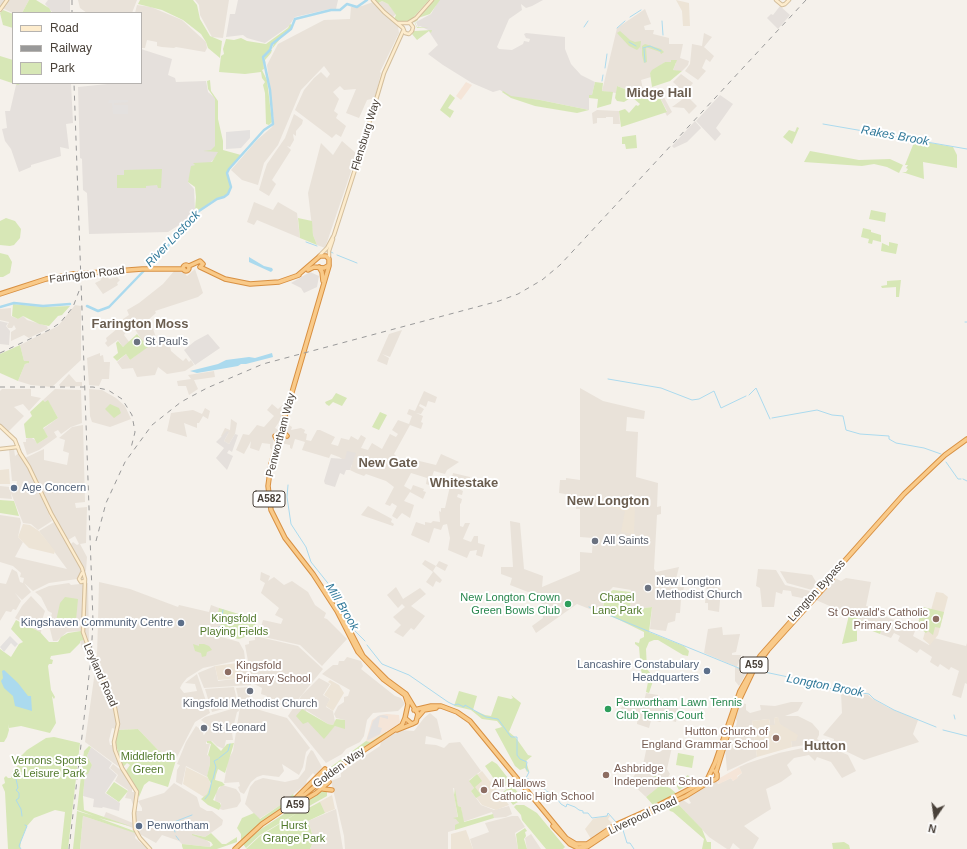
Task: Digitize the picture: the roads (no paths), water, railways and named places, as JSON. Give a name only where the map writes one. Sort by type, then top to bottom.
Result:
[{"type":"highway","points":[[317,259],[325,256],[330,261]]},
{"type":"highway","name":"A582","points":[[317,259],[319,267]]},
{"type":"highway","name":"Flensburg Way","points":[[298,275],[317,259]]},
{"type":"highway","points":[[201,261],[201,266],[189,267],[198,262],[201,261]]},
{"type":"highway","name":"Flensburg Way","points":[[201,266],[208,272],[232,281],[254,284],[282,282],[312,268],[326,267],[330,261]]},
{"type":"highway","name":"Penwortham Way","points":[[330,261],[268,475],[268,496],[271,510],[285,538],[313,574],[337,611],[356,647]]},
{"type":"highway","name":"Farington Road","points":[[0,294],[46,279],[73,274],[142,269],[176,269],[184,268],[186,265],[189,267]]},
{"type":"highway","name":"Penwortham Way","points":[[319,267],[323,277],[321,290]]},
{"type":"highway","points":[[282,430],[287,436]]},
{"type":"highway","points":[[274,436],[278,442]]},
{"type":"highway","name":"Longton Bypass","points":[[708,776],[714,766],[731,713],[745,680],[766,648],[925,475],[967,440]]},
{"type":"highway","name":"Longton Bypass","points":[[712,780],[717,778],[716,772],[737,705],[752,674],[768,650],[817,596],[819,591]]},
{"type":"highway","name":"A582","points":[[356,647],[377,671],[406,694],[414,710]]},
{"type":"highway","name":"A582","points":[[356,647],[361,658],[376,673],[405,695],[408,704],[406,711]]},
{"type":"highway","points":[[412,724],[405,718],[406,711],[429,706],[439,706],[456,712],[470,721],[561,832],[575,845]]},
{"type":"highway","name":"A59","points":[[412,724],[417,721],[418,716],[425,709],[437,708],[455,714],[468,722],[564,839],[575,845]]},
{"type":"highway","points":[[414,710],[418,716]]},
{"type":"highway","name":"Golden Way","points":[[236,849],[262,824],[343,764],[402,725],[405,718]]},
{"type":"highway","name":"Golden Way","points":[[236,849],[262,827],[294,806],[354,759],[396,731],[412,724]]},
{"type":"highway","points":[[280,812],[325,769]]},
{"type":"highway","points":[[710,772],[716,772]]},
{"type":"highway","points":[[708,776],[712,780]]},
{"type":"highway","name":"Liverpool Road","points":[[575,845],[587,846],[620,825],[663,807],[706,781],[708,776]]},
{"type":"highway","name":"Liverpool Road","points":[[575,845],[587,844],[614,826],[680,797],[712,780]]},
{"type":"highway","points":[[294,806],[320,790],[329,782]]},
{"type":"highway","points":[[320,790],[326,788],[332,790]]},
{"type":"highway","points":[[658,806],[659,808],[663,807]]},
{"type":"main road","points":[[0,10],[7,0]]},
{"type":"main road","points":[[373,0],[398,23],[407,34]]},
{"type":"main road","points":[[406,24],[414,19],[432,0]]},
{"type":"main road","points":[[776,0],[782,5],[789,0]]},
{"type":"main road","points":[[401,37],[412,31],[414,19]]},
{"type":"main road","points":[[398,23],[412,25]]},
{"type":"main road","name":"Flensburg Way","points":[[330,261],[329,250],[388,60],[401,37],[406,24]]},
{"type":"main road","name":"Flensburg Way","points":[[317,259],[328,247],[334,234]]},
{"type":"main road","points":[[0,426],[13,436],[18,448],[0,449]]},
{"type":"main road","name":"Leyland Road","points":[[18,448],[53,517],[80,564],[82,575],[79,580],[83,582],[83,632],[90,652],[95,658],[116,708],[118,724],[114,742],[115,750],[122,768],[137,792],[134,813],[135,829],[140,838],[150,849]]},
{"type":"water","points":[[249,257],[264,266],[272,268],[273,270],[271,272],[249,262]]},
{"type":"water","points":[[272,353],[273,357],[238,366],[197,373],[190,371],[218,364],[226,360],[249,357],[255,358]]},
{"type":"water","points":[[4,670],[18,683],[28,696],[31,696],[32,711],[15,706],[13,696],[4,688],[1,681],[3,678],[2,671]]},
{"type":"waterway","name":"River Lostock","points":[[87,306],[98,311],[109,307],[188,225],[196,213],[217,199],[228,194],[231,187],[227,173],[229,169],[264,130],[273,124],[270,90],[263,57],[270,50],[272,44],[291,29],[295,19],[331,10],[340,10],[347,4],[357,7],[367,0]]},
{"type":"waterway","points":[[630,17],[641,10]]},
{"type":"waterway","points":[[584,27],[588,21]]},
{"type":"waterway","points":[[617,28],[625,21]]},
{"type":"waterway","points":[[662,21],[663,35]]},
{"type":"waterway","points":[[629,42],[636,46]]},
{"type":"waterway","points":[[643,48],[650,46],[661,51]]},
{"type":"waterway","points":[[644,49],[645,62]]},
{"type":"waterway","points":[[605,68],[607,54]]},
{"type":"waterway","points":[[602,81],[603,75]]},
{"type":"waterway","name":"Rakes Brook","points":[[823,124],[967,149]]},
{"type":"waterway","points":[[306,242],[317,246]]},
{"type":"waterway","points":[[337,255],[357,263]]},
{"type":"waterway","name":"River Lostock","points":[[0,307],[14,303],[43,306],[70,304]]},
{"type":"waterway","points":[[608,379],[661,388],[692,400],[699,399],[714,391],[721,408],[746,396]]},
{"type":"waterway","points":[[749,395],[756,388],[770,419]]},
{"type":"waterway","points":[[772,418],[817,410],[832,415],[843,416],[846,430],[860,434],[889,436],[889,439],[896,443],[924,448],[941,454]]},
{"type":"waterway","points":[[946,462],[958,479],[961,479]]},
{"type":"waterway","points":[[963,479],[967,481]]},
{"type":"waterway","name":"Mill Brook","points":[[288,485],[287,497],[291,524],[306,547],[311,562],[335,592],[338,605],[352,628],[365,641]]},
{"type":"waterway","name":"Longton Brook","points":[[589,607],[741,669],[749,670]]},
{"type":"waterway","points":[[222,616],[223,610]]},
{"type":"waterway","points":[[219,627],[232,630]]},
{"type":"waterway","name":"Mill Brook","points":[[367,645],[382,664],[409,675],[448,702],[464,707],[465,705],[486,717],[498,719],[511,737],[517,737],[517,755],[520,759],[527,762],[526,768],[529,772],[526,778],[554,795],[561,804],[566,807],[567,804],[575,807],[583,811],[583,813],[588,813],[592,818],[607,816],[608,813],[616,822]]},
{"type":"waterway","name":"Longton Brook","points":[[755,670],[793,678],[820,687],[869,694],[874,699],[894,710],[936,727]]},
{"type":"waterway","points":[[954,715],[955,719]]},
{"type":"waterway","name":"Longton Brook","points":[[943,730],[967,736]]},
{"type":"waterway","points":[[219,758],[228,751],[230,744]]},
{"type":"waterway","points":[[213,779],[216,767],[214,761],[218,759]]},
{"type":"waterway","points":[[15,774],[18,788],[16,790],[19,793],[19,798],[16,800],[21,809],[22,816]]},
{"type":"waterway","points":[[205,799],[209,794],[212,780]]},
{"type":"waterway","points":[[174,822],[192,815]]},
{"type":"waterway","points":[[21,849],[19,846],[27,826],[25,825]]},
{"type":"waterway","points":[[173,825],[175,832]]},
{"type":"waterway","name":"Mill Brook","points":[[621,827],[627,843],[630,843],[634,849]]},
{"type":"waterway","points":[[176,836],[179,840]]},
{"type":"railway","points":[[72,0],[72,12]]},
{"type":"railway","points":[[96,541],[106,503],[125,462],[152,425],[181,402],[207,388],[263,364],[499,301],[518,294],[542,280],[560,265],[806,0]]},
{"type":"railway","points":[[69,849],[91,658],[93,621],[74,84]]},
{"type":"railway","points":[[0,353],[49,330],[60,323],[73,307],[79,291]]},
{"type":"railway","points":[[0,387],[93,387],[108,390],[122,399],[132,415],[135,432],[131,448]]},
{"type":"place","name":"St Paul's","points":[[137,342]]},
{"type":"place","name":"Age Concern","points":[[14,488]]},
{"type":"place","name":"All Saints","points":[[595,541]]},
{"type":"place","name":"New Longton Methodist Church","points":[[648,588]]},
{"type":"place","name":"New Longton Crown Green Bowls Club","points":[[568,604]]},
{"type":"place","name":"St Oswald's Catholic Primary School","points":[[936,619]]},
{"type":"place","name":"Kingshaven Community Centre","points":[[181,623]]},
{"type":"place","name":"Lancashire Constabulary Headquarters","points":[[707,671]]},
{"type":"place","name":"Kingsfold Primary School","points":[[228,672]]},
{"type":"place","name":"Kingsfold Methodist Church","points":[[250,691]]},
{"type":"place","name":"Penwortham Lawn Tennis Club Tennis Court","points":[[608,709]]},
{"type":"place","name":"St Leonard","points":[[204,728]]},
{"type":"place","name":"Hutton Church of England Grammar School","points":[[776,738]]},
{"type":"place","name":"Ashbridge Independent School","points":[[606,775]]},
{"type":"place","name":"All Hallows Catholic High School","points":[[484,790]]},
{"type":"place","name":"Penwortham","points":[[139,826]]},
{"type":"district","name":"Midge Hall","points":[[659,93]]},
{"type":"district","name":"Farington Moss","points":[[140,324]]},
{"type":"district","name":"New Gate","points":[[388,463]]},
{"type":"district","name":"Whitestake","points":[[464,483]]},
{"type":"district","name":"New Longton","points":[[608,501]]},
{"type":"district","name":"Hutton","points":[[825,746]]},
{"type":"park label","name":"Chapel Lane Park","points":[[617,604]]},
{"type":"park label","name":"Kingsfold Playing Fields","points":[[234,625]]},
{"type":"park label","name":"Middleforth Green","points":[[148,763]]},
{"type":"park label","name":"Vernons Sports & Leisure Park","points":[[49,767]]},
{"type":"park label","name":"Hurst Grange Park","points":[[294,832]]}]
